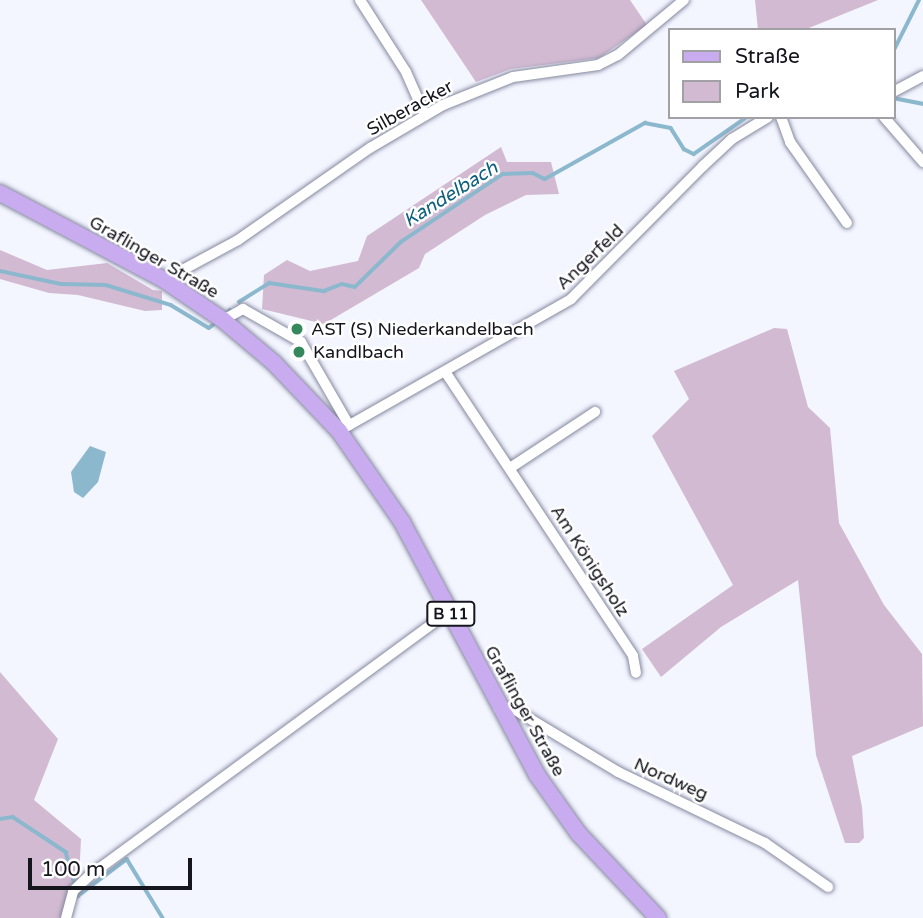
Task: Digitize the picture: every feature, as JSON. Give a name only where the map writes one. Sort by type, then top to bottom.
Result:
[{"type":"main road","name":"Graflinger Straße","points":[[0,193],[164,280],[223,320],[344,428],[402,522],[498,708],[578,832],[658,918]]},
{"type":"street","points":[[360,0],[406,72],[425,115]]},
{"type":"street","name":"Silberacker","points":[[164,280],[238,240],[370,148],[425,115],[513,77],[598,65],[618,55],[684,0]]},
{"type":"street","points":[[895,91],[923,76]]},
{"type":"street","name":"Angerfeld","points":[[344,428],[446,373],[571,299],[732,139],[765,119]]},
{"type":"street","points":[[782,119],[790,142],[847,223]]},
{"type":"street","points":[[886,119],[922,162]]},
{"type":"street","points":[[223,320],[243,309],[301,342],[344,428]]},
{"type":"street","name":"Am Königsholz","points":[[446,373],[634,656],[636,673]]},
{"type":"street","points":[[510,468],[595,412]]},
{"type":"street","points":[[66,918],[76,888],[450,611]]},
{"type":"street","name":"Nordweg","points":[[498,708],[512,708],[618,772],[765,843],[828,887]]},
{"type":"green space","points":[[421,0],[630,0],[647,25],[599,58],[511,69],[476,82]]},
{"type":"green space","points":[[755,0],[878,0],[809,28],[758,28]]},
{"type":"green space","points":[[501,147],[507,162],[551,162],[559,194],[526,195],[485,215],[425,254],[419,268],[324,324],[262,309],[264,275],[287,260],[310,271],[358,261],[367,236]]},
{"type":"green space","points":[[0,250],[47,270],[107,263],[153,290],[162,291],[162,310],[145,311],[78,295],[49,293],[0,279]]},
{"type":"green space","points":[[774,328],[787,329],[808,407],[830,428],[839,523],[884,605],[922,654],[923,726],[852,756],[862,807],[864,838],[859,843],[845,843],[816,755],[798,580],[721,627],[661,677],[642,649],[733,585],[652,436],[689,399],[674,371]]},
{"type":"green space","points":[[0,672],[58,739],[34,800],[81,839],[79,880],[66,918],[0,918]]},
{"type":"water","points":[[90,446],[106,452],[98,482],[83,498],[74,492],[71,472]]},
{"type":"waterway","name":"Kandelbach","points":[[895,48],[919,0]]},
{"type":"waterway","points":[[895,98],[923,104]]},
{"type":"waterway","name":"Kandelbach","points":[[239,302],[269,283],[324,291],[342,284],[355,287],[401,242],[503,174],[533,173],[545,179],[645,123],[671,128],[684,149],[694,154],[744,119]]},
{"type":"waterway","name":"Kandelbach","points":[[0,271],[61,284],[106,285],[171,305],[209,328],[213,325]]},
{"type":"waterway","points":[[0,819],[13,817],[66,852],[78,896],[127,859],[163,918]]},
{"type":"place","name":"AST (S) Niederkandelbach","points":[[297,329]]},
{"type":"place","name":"Kandlbach","points":[[299,352]]}]
